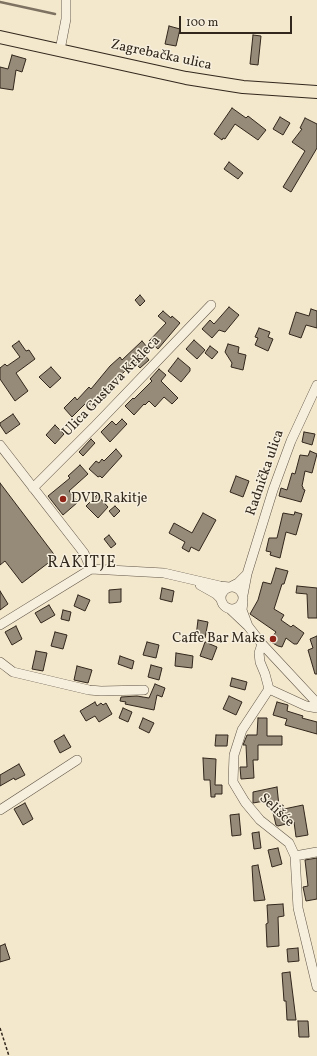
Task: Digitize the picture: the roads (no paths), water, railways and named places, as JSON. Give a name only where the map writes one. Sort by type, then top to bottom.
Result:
[{"type":"main road","name":"Zagrebačka ulica","points":[[0,37],[186,78],[243,87],[317,92]]},
{"type":"street","points":[[60,50],[66,19],[66,0]]},
{"type":"street","name":"Ulica Gustava Krkleca","points":[[33,488],[95,426],[211,305]]},
{"type":"street","name":"Radnička ulica","points":[[243,599],[248,574],[273,490],[291,441],[317,385]]},
{"type":"street","points":[[0,445],[84,553],[91,569]]},
{"type":"street","points":[[0,625],[91,569],[164,573],[239,589],[243,599],[242,610],[248,626]]},
{"type":"street","points":[[221,599],[223,591],[238,584],[248,574]]},
{"type":"street","points":[[184,577],[202,586],[221,599],[224,606],[230,609],[248,626],[262,644],[317,703]]},
{"type":"street","points":[[230,609],[238,608],[243,599]]},
{"type":"street","points":[[262,644],[259,653],[260,662],[269,689],[306,706],[317,708]]},
{"type":"street","points":[[0,662],[13,672],[89,690],[144,690]]},
{"type":"street","name":"Selišće","points":[[269,689],[242,730],[234,755],[233,782],[245,802],[260,820],[289,842],[295,856],[298,908],[317,987]]},
{"type":"street","points":[[0,810],[77,760]]},
{"type":"street","points":[[295,856],[317,852]]},
{"type":"waterway","points":[[0,2],[55,14]]},
{"type":"place","name":"DVD Rakitje","points":[[63,499]]},
{"type":"place","name":"Caffe Bar Maks","points":[[273,639]]},
{"type":"district","name":"RAKITJE","points":[[82,564]]}]
